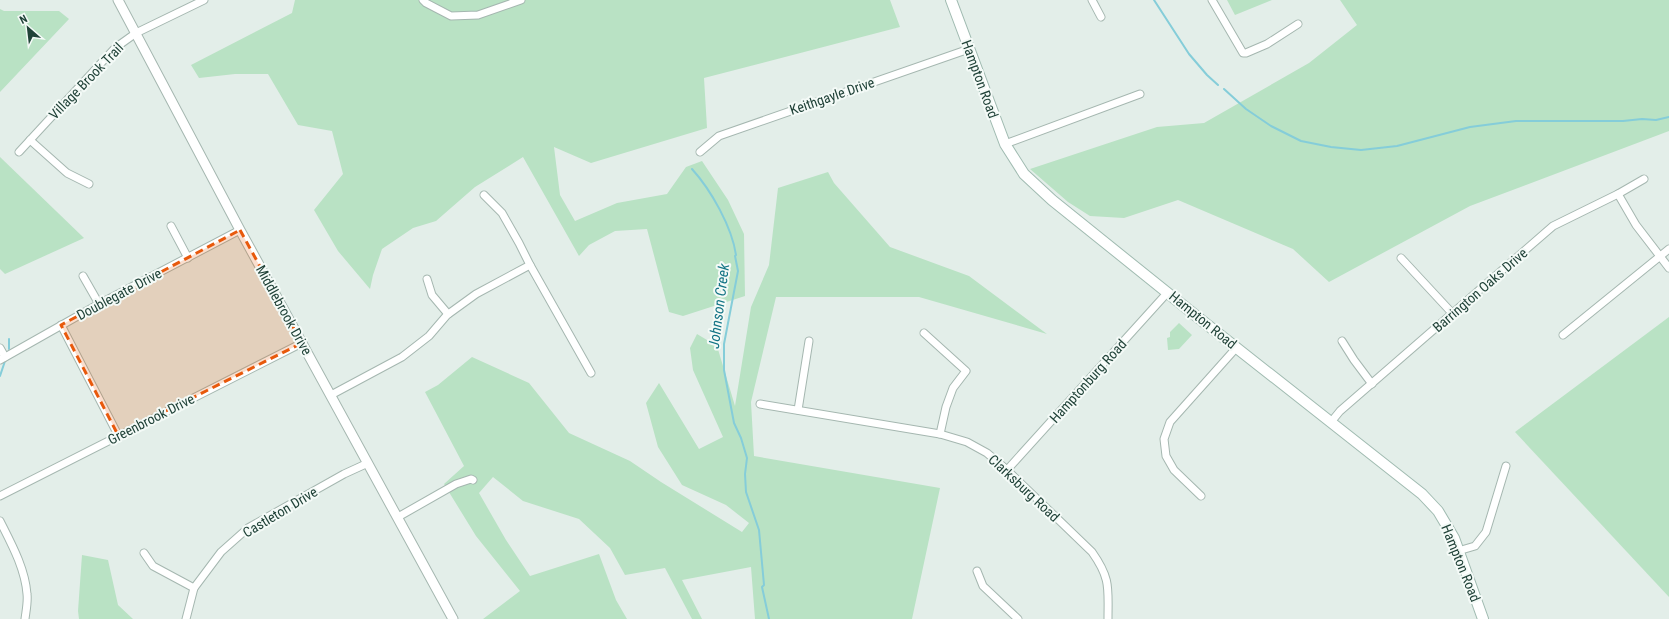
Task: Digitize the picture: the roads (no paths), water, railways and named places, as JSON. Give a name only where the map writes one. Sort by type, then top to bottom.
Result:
[{"type":"main road","name":"Hampton Road","points":[[951,0],[1005,144],[1024,174],[1052,200],[1422,494],[1438,511],[1454,538],[1483,619]]},
{"type":"street","name":"Middlebrook Drive","points":[[118,0],[240,230],[453,619]]},
{"type":"street","name":"Village Brook Trail","points":[[20,152],[104,58],[115,48],[136,34],[204,0]]},
{"type":"street","points":[[423,0],[451,16],[478,15],[522,0]]},
{"type":"street","points":[[1092,0],[1101,18]]},
{"type":"street","points":[[1212,0],[1241,51],[1246,54],[1267,44],[1298,24]]},
{"type":"street","name":"Keithgayle Drive","points":[[700,152],[719,136],[969,49]]},
{"type":"street","points":[[1005,144],[1140,94]]},
{"type":"street","points":[[30,140],[67,173],[89,184]]},
{"type":"street","name":"Barrington Oaks Drive","points":[[1331,422],[1452,313],[1553,226],[1618,194],[1644,179]]},
{"type":"street","points":[[1618,194],[1636,225],[1669,268]]},
{"type":"street","points":[[484,195],[502,213],[591,373]]},
{"type":"street","points":[[171,226],[188,258]]},
{"type":"street","name":"Doublegate Drive","points":[[3,359],[99,304],[240,230]]},
{"type":"street","points":[[1563,335],[1669,249]]},
{"type":"street","points":[[1401,258],[1452,313]]},
{"type":"street","points":[[331,395],[402,357],[429,336],[448,314],[476,294],[530,265]]},
{"type":"street","points":[[83,276],[99,304]]},
{"type":"street","points":[[427,279],[432,295],[448,314]]},
{"type":"street","name":"Hamptonburg Road","points":[[1007,470],[1168,292]]},
{"type":"street","points":[[61,325],[118,435]]},
{"type":"street","points":[[924,333],[966,371],[953,388],[946,407],[940,434]]},
{"type":"street","points":[[798,410],[809,341]]},
{"type":"street","points":[[1342,341],[1372,384]]},
{"type":"street","name":"Greenbrook Drive","points":[[0,496],[302,343]]},
{"type":"street","points":[[0,348],[3,359]]},
{"type":"street","points":[[1201,496],[1174,470],[1166,456],[1164,439],[1170,422],[1237,348]]},
{"type":"street","name":"Clarksburg Road","points":[[760,404],[940,434],[967,442],[987,453],[1007,470],[1092,552],[1102,568],[1108,585],[1108,619]]},
{"type":"street","name":"Castleton Drive","points":[[186,619],[194,588],[221,552],[248,528],[344,474],[368,463]]},
{"type":"street","points":[[1458,551],[1475,546],[1486,532],[1506,466]]},
{"type":"street","points":[[398,517],[456,484],[471,479],[473,480]]},
{"type":"street","points":[[0,521],[22,572],[27,594],[25,619]]},
{"type":"street","points":[[144,554],[154,566],[194,588]]},
{"type":"street","points":[[977,571],[983,586],[1018,619]]},
{"type":"waterway","points":[[1154,0],[1189,54],[1207,75],[1218,85]]},
{"type":"waterway","points":[[1224,89],[1246,109],[1271,126],[1301,141],[1331,147],[1361,150],[1397,146],[1470,127],[1516,121],[1623,121],[1642,119],[1656,120],[1669,117]]},
{"type":"waterway","name":"Johnson Creek","points":[[692,169],[720,209],[734,244],[736,255],[738,271],[724,344],[724,370],[734,423],[741,438],[747,458],[745,474],[746,492],[759,530],[764,585],[762,587],[769,619]]},
{"type":"waterway","points":[[9,339],[9,349]]},
{"type":"waterway","points":[[0,376],[5,361]]}]
